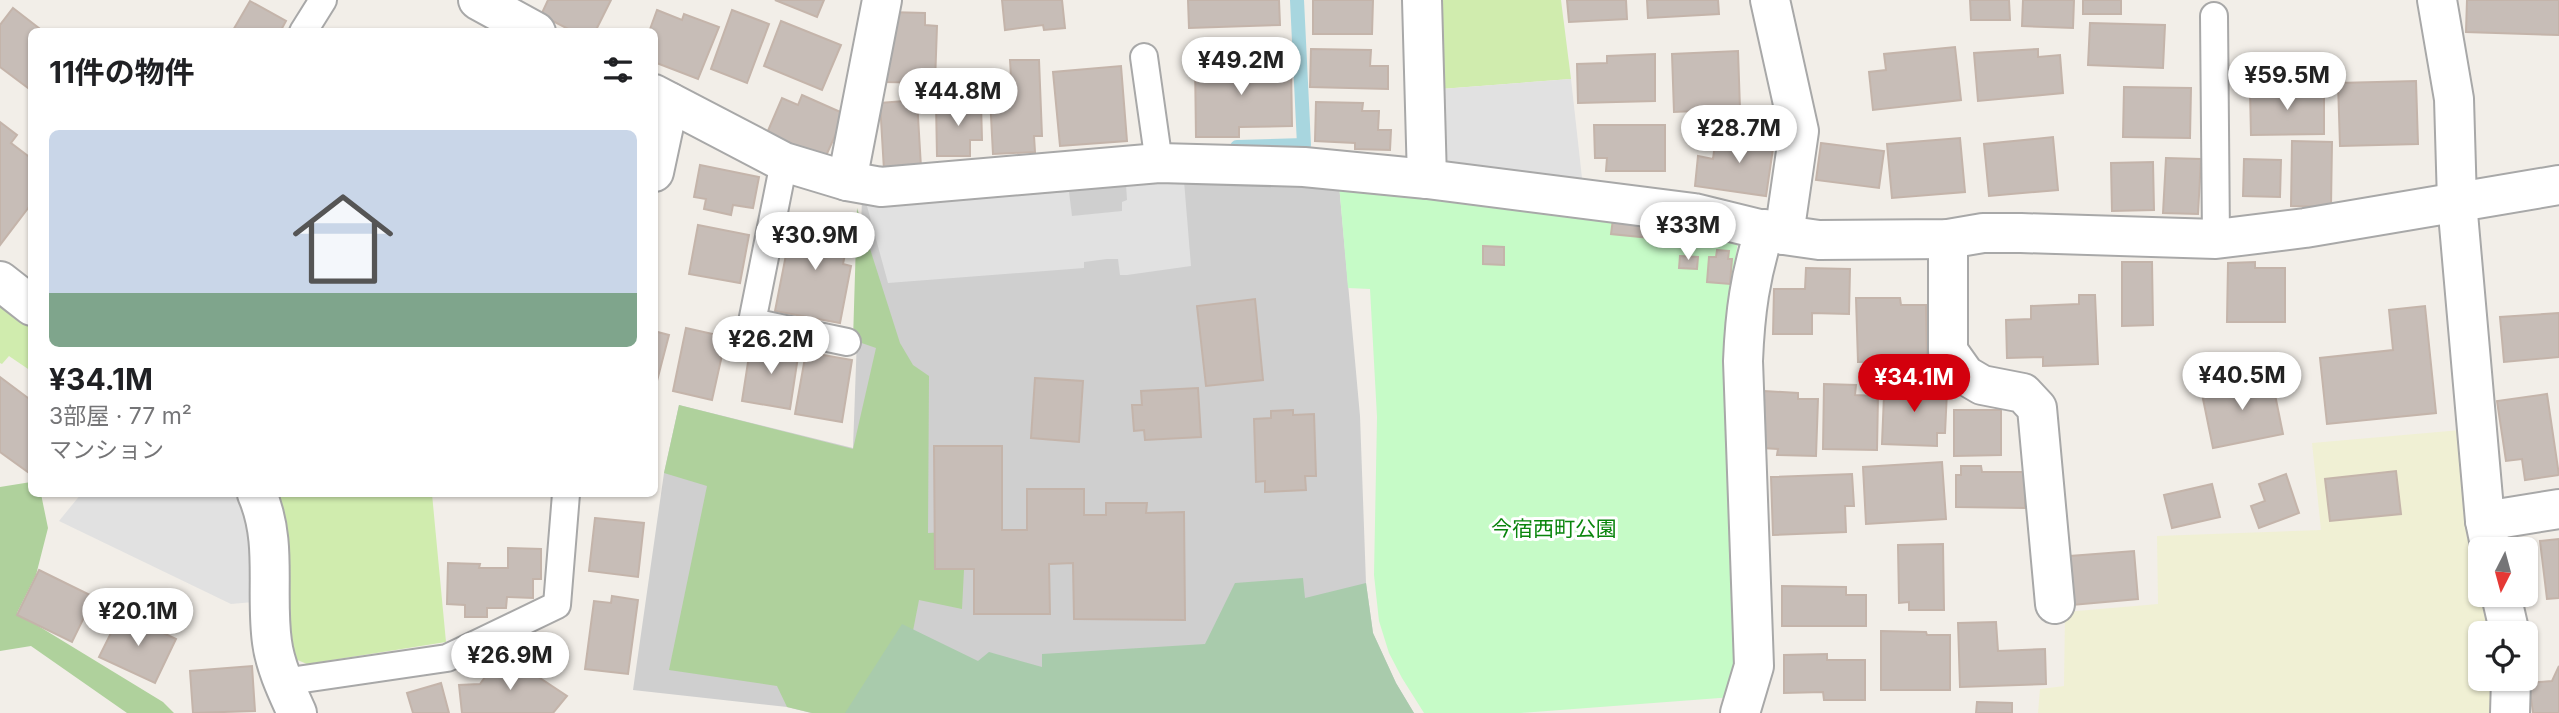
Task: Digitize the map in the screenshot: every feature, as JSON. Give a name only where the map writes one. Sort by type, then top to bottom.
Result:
[{"type":"street","points":[[478,0],[524,17]]},
{"type":"street","points":[[847,181],[882,0]]},
{"type":"street","points":[[1422,0],[1427,178]]},
{"type":"street","points":[[1741,713],[1754,666],[1743,361],[1745,314],[1751,272],[1775,232],[1799,131],[1770,0]]},
{"type":"street","points":[[2437,0],[2454,99],[2457,202],[2488,536],[2559,509]]},
{"type":"street","points":[[658,135],[662,98],[783,162],[847,181],[881,187],[1159,163],[1304,167],[1427,178],[1694,213],[1819,240],[1948,239],[1983,233],[2216,239],[2305,228],[2559,185]]},
{"type":"street","points":[[1948,239],[1948,351],[1965,375],[1982,385],[2023,393],[2036,408],[2055,604]]},
{"type":"street","points":[[0,281],[28,303]]},
{"type":"street","points":[[258,497],[265,511],[270,543],[272,643],[290,698]]},
{"type":"street","points":[[2510,713],[2511,691]]},
{"type":"lane","points":[[306,28],[323,0]]},
{"type":"lane","points":[[2214,16],[2216,239]]},
{"type":"lane","points":[[1143,57],[1159,163]]},
{"type":"lane","points":[[783,162],[752,322],[847,342]]},
{"type":"lane","points":[[290,698],[447,658],[557,605],[566,497]]},
{"type":"shaded area","points":[[1571,79],[1583,187],[1448,166],[1441,89]]},
{"type":"shaded area","points":[[1103,181],[1339,184],[1360,416],[1366,583],[1373,633],[1396,683],[1414,713],[811,713],[787,707],[633,690],[664,473],[679,405],[853,448],[862,199]]},
{"type":"shaded area","points":[[1184,181],[1191,266],[1127,275],[1120,275],[1118,259],[1107,259],[1084,262],[1084,268],[888,283],[867,206],[1069,192],[1072,216],[1122,211],[1122,202],[1127,200],[1126,184]]},
{"type":"shaded area","points":[[79,497],[242,497],[264,601],[231,604],[59,521]]},
{"type":"green space","points":[[1436,0],[1561,0],[1571,79],[1441,89]]},
{"type":"green space","name":"今宿西町公園","points":[[1339,184],[1739,234],[1729,302],[1738,666],[1733,697],[1521,713],[1424,713],[1389,653],[1379,621],[1374,575],[1377,417],[1370,289],[1348,288]]},
{"type":"green space","points":[[857,208],[900,343],[913,365],[929,376],[928,533],[966,531],[962,609],[919,600],[897,713],[812,713],[787,707],[777,686],[669,670],[707,486],[664,473],[679,405],[853,449],[876,348],[853,340]]},
{"type":"green space","points":[[0,296],[28,316],[28,369],[9,356],[0,363]]},
{"type":"green space","points":[[2461,430],[2478,537],[2468,537],[2468,607],[2494,607],[2497,621],[2468,621],[2468,691],[2503,691],[2500,713],[2038,713],[2040,689],[2064,686],[2065,612],[2158,604],[2157,536],[2321,530],[2312,443]]},
{"type":"green space","points":[[28,482],[28,497],[42,497],[48,528],[36,575],[17,613],[163,702],[174,713],[127,713],[31,646],[0,651],[0,487]]},
{"type":"green space","points":[[269,497],[432,497],[446,642],[307,664],[283,654]]},
{"type":"green space","points":[[1303,578],[1305,598],[1366,583],[1373,633],[1396,683],[1414,713],[845,713],[902,624],[978,661],[989,652],[1042,667],[1042,654],[1205,644],[1235,583]]},
{"type":"building","points":[[548,0],[611,0],[597,28],[566,28],[541,15]]},
{"type":"building","points":[[775,0],[824,0],[817,17]]},
{"type":"building","points":[[1002,0],[1062,0],[1065,28],[1044,30],[1043,25],[1005,30]]},
{"type":"building","points":[[1188,0],[1279,0],[1280,25],[1189,28]]},
{"type":"building","points":[[1313,0],[1373,0],[1372,34],[1313,34]]},
{"type":"building","points":[[1567,0],[1626,0],[1627,19],[1569,22]]},
{"type":"building","points":[[1647,0],[1718,0],[1719,14],[1648,18]]},
{"type":"building","points":[[1970,0],[2009,0],[2010,20],[1971,20]]},
{"type":"building","points":[[2023,0],[2074,0],[2073,28],[2022,26]]},
{"type":"building","points":[[2083,0],[2121,0],[2121,14],[2083,14]]},
{"type":"building","points":[[2467,0],[2559,0],[2559,35],[2466,32]]},
{"type":"building","points":[[250,1],[286,21],[282,28],[234,28]]},
{"type":"building","points":[[13,8],[39,28],[28,28],[28,88],[0,67],[0,25]]},
{"type":"building","points":[[657,10],[682,20],[684,14],[719,27],[698,79],[658,64],[658,28],[650,28]]},
{"type":"building","points":[[732,10],[769,24],[747,83],[711,69]]},
{"type":"building","points":[[888,12],[925,13],[925,25],[937,26],[935,83],[885,82]]},
{"type":"building","points":[[781,21],[841,45],[822,90],[764,66]]},
{"type":"building","points":[[2090,23],[2165,25],[2163,68],[2088,65]]},
{"type":"building","points":[[1955,47],[1961,100],[1873,110],[1869,72],[1886,70],[1884,54]]},
{"type":"building","points":[[1311,49],[1371,50],[1370,66],[1388,66],[1388,89],[1310,87]]},
{"type":"building","points":[[2038,49],[2038,57],[2060,55],[2063,93],[1978,101],[1974,53]]},
{"type":"building","points":[[1738,51],[1740,109],[1674,112],[1672,54]]},
{"type":"building","points":[[1655,54],[1655,101],[1578,103],[1577,64],[1607,63],[1607,56]]},
{"type":"building","points":[[1010,60],[1039,60],[1042,136],[1034,136],[1035,152],[993,154],[989,78],[1011,77]]},
{"type":"building","points":[[1261,60],[1261,65],[1291,65],[1292,126],[1239,127],[1239,137],[1196,137],[1195,61]]},
{"type":"building","points":[[1121,66],[1127,141],[1060,146],[1053,72]]},
{"type":"building","points":[[2416,81],[2418,144],[2340,146],[2338,83]]},
{"type":"building","points":[[2124,87],[2191,88],[2190,138],[2123,137]]},
{"type":"building","points":[[2324,89],[2324,134],[2251,135],[2250,90]]},
{"type":"building","points":[[802,95],[845,114],[825,158],[767,133],[782,98],[798,105]]},
{"type":"building","points":[[917,100],[921,167],[884,170],[880,103]]},
{"type":"building","points":[[1316,102],[1363,103],[1362,111],[1379,111],[1378,130],[1391,130],[1390,150],[1355,149],[1355,143],[1315,141]]},
{"type":"building","points":[[936,103],[981,103],[982,140],[970,140],[970,156],[937,156]]},
{"type":"building","points":[[0,122],[17,135],[11,143],[28,156],[28,208],[0,245]]},
{"type":"building","points":[[1594,125],[1665,125],[1665,171],[1606,171],[1607,158],[1595,158]]},
{"type":"building","points":[[1739,130],[1775,135],[1766,196],[1695,186],[1698,156],[1713,159],[1715,144],[1736,147]]},
{"type":"building","points":[[2053,137],[2058,190],[1989,196],[1984,144]]},
{"type":"building","points":[[1960,138],[1965,192],[1892,198],[1887,144]]},
{"type":"building","points":[[2292,141],[2332,142],[2331,207],[2291,206]]},
{"type":"building","points":[[1821,143],[1884,151],[1879,188],[1816,180]]},
{"type":"building","points":[[2166,158],[2201,159],[2198,214],[2163,213]]},
{"type":"building","points":[[2244,159],[2281,160],[2280,197],[2243,196]]},
{"type":"building","points":[[2153,162],[2154,210],[2112,211],[2111,163]]},
{"type":"building","points":[[700,165],[759,177],[753,208],[733,205],[731,215],[704,209],[706,199],[694,197]]},
{"type":"building","points":[[793,219],[850,229],[843,264],[851,266],[840,323],[775,311]]},
{"type":"building","points":[[1613,219],[1712,229],[1710,244],[1611,234]]},
{"type":"building","points":[[698,225],[749,235],[740,283],[689,274]]},
{"type":"building","points":[[1483,246],[1504,247],[1504,265],[1483,264]]},
{"type":"building","points":[[1717,250],[1729,251],[1728,259],[1732,259],[1730,284],[1707,282],[1709,257],[1716,257]]},
{"type":"building","points":[[1680,256],[1698,257],[1697,269],[1679,268]]},
{"type":"building","points":[[2122,262],[2152,262],[2153,325],[2122,326]]},
{"type":"building","points":[[2255,262],[2255,268],[2285,268],[2285,322],[2227,322],[2228,263]]},
{"type":"building","points":[[1806,268],[1850,269],[1849,314],[1812,313],[1812,334],[1773,334],[1774,289],[1805,289]]},
{"type":"building","points":[[2079,295],[2095,295],[2098,364],[2043,366],[2043,357],[2007,358],[2006,320],[2031,319],[2031,306],[2079,304]]},
{"type":"building","points":[[1856,298],[1900,298],[1901,305],[1926,305],[1927,361],[1858,362]]},
{"type":"building","points":[[1255,299],[1263,380],[1206,386],[1197,306]]},
{"type":"building","points":[[2425,306],[2436,413],[2327,424],[2320,358],[2393,350],[2389,310]]},
{"type":"building","points":[[2559,313],[2559,357],[2504,362],[2500,317]]},
{"type":"building","points":[[686,328],[726,337],[712,400],[673,391]]},
{"type":"building","points":[[658,332],[669,335],[658,377]]},
{"type":"building","points":[[751,343],[799,350],[790,409],[742,401]]},
{"type":"building","points":[[806,352],[852,360],[842,422],[795,414]]},
{"type":"building","points":[[2271,375],[2283,434],[2213,448],[2201,389]]},
{"type":"building","points":[[1901,376],[1926,378],[1926,382],[1934,383],[1934,391],[1947,391],[1945,433],[1937,433],[1937,446],[1882,444],[1884,395],[1900,396]]},
{"type":"building","points":[[0,377],[28,398],[28,472],[0,452]]},
{"type":"building","points":[[1035,378],[1083,381],[1079,442],[1031,438]]},
{"type":"building","points":[[1824,384],[1856,385],[1855,395],[1878,396],[1877,450],[1823,449]]},
{"type":"building","points":[[1198,388],[1201,437],[1145,440],[1144,430],[1134,431],[1132,405],[1142,405],[1141,391]]},
{"type":"building","points":[[1764,391],[1798,393],[1798,399],[1818,399],[1816,456],[1777,455],[1778,449],[1762,448]]},
{"type":"building","points":[[2547,394],[2559,475],[2525,480],[2522,459],[2506,461],[2497,401]]},
{"type":"building","points":[[1293,410],[1293,415],[1314,414],[1316,476],[1305,476],[1306,490],[1265,492],[1265,481],[1256,482],[1254,419],[1271,418],[1271,411]]},
{"type":"building","points":[[1954,410],[2001,410],[2001,455],[1954,456]]},
{"type":"building","points":[[934,446],[1002,446],[1002,530],[1027,530],[1027,489],[1084,489],[1084,515],[1106,515],[1106,503],[1147,503],[1146,513],[1184,512],[1185,620],[1074,619],[1073,563],[1049,564],[1050,614],[974,614],[974,569],[935,569]]},
{"type":"building","points":[[1942,462],[1946,519],[1866,524],[1863,467]]},
{"type":"building","points":[[1961,466],[1981,466],[1982,472],[2025,472],[2025,508],[1956,507],[1956,475],[1961,475]]},
{"type":"building","points":[[2396,471],[2401,514],[2330,521],[2325,479]]},
{"type":"building","points":[[1852,474],[1854,506],[1845,506],[1846,532],[1773,535],[1771,477]]},
{"type":"building","points":[[2286,474],[2299,513],[2259,528],[2251,506],[2265,501],[2259,484]]},
{"type":"building","points":[[2212,484],[2220,517],[2172,528],[2164,495]]},
{"type":"building","points":[[595,518],[644,523],[638,577],[589,571]]},
{"type":"building","points":[[2559,539],[2559,598],[2547,599],[2540,541]]},
{"type":"building","points":[[1943,544],[1944,610],[1909,610],[1909,602],[1899,603],[1898,545]]},
{"type":"building","points":[[508,548],[541,549],[541,579],[533,579],[533,598],[507,597],[506,608],[487,608],[487,617],[465,617],[465,605],[447,604],[448,563],[480,564],[479,568],[508,568]]},
{"type":"building","points":[[2134,551],[2138,599],[2061,606],[2057,557]]},
{"type":"building","points":[[39,570],[94,597],[72,642],[17,615]]},
{"type":"building","points":[[1782,586],[1846,587],[1846,595],[1866,595],[1866,626],[1782,626]]},
{"type":"building","points":[[612,596],[638,600],[628,674],[585,669],[594,601],[611,603]]},
{"type":"building","points":[[121,613],[176,639],[155,683],[99,657]]},
{"type":"building","points":[[1996,622],[1998,651],[2045,649],[2046,684],[1960,687],[1958,623]]},
{"type":"building","points":[[1881,631],[1950,635],[1950,690],[1881,690]]},
{"type":"building","points":[[502,653],[567,696],[553,713],[462,713],[459,685],[480,684]]},
{"type":"building","points":[[1827,654],[1827,660],[1865,660],[1865,700],[1824,700],[1823,692],[1784,693],[1784,655]]},
{"type":"building","points":[[252,666],[255,711],[193,713],[190,671]]},
{"type":"building","points":[[2559,666],[2559,713],[2533,713],[2530,691],[2538,691],[2538,682],[2552,681]]},
{"type":"building","points":[[441,683],[449,713],[413,713],[407,693]]},
{"type":"building","points":[[1977,702],[2012,703],[2012,713],[1976,713]]},
{"type":"waterway","points":[[1237,147],[1304,145],[1297,0]]}]
